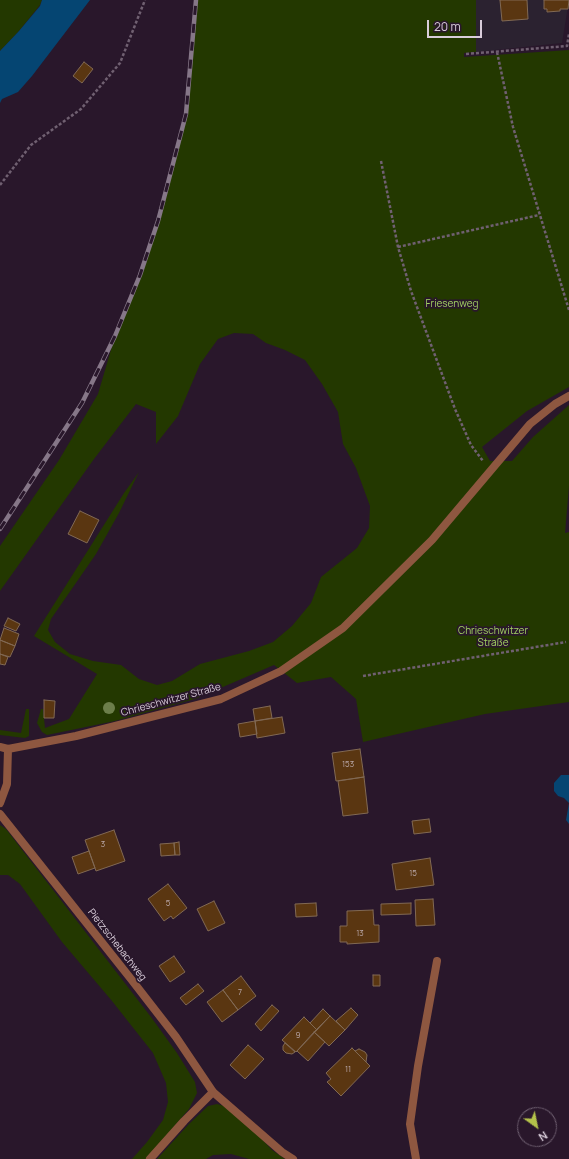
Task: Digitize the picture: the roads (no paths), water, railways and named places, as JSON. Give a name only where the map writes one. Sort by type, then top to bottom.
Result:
[{"type":"street","name":"Chrieschwitzer Straße","points":[[4,748],[76,736],[221,699],[280,670],[343,628],[432,540],[530,424],[555,404],[569,396]]},
{"type":"street","points":[[0,803],[7,784],[4,748]]},
{"type":"street","name":"Pietzschebachweg","points":[[0,814],[176,1037],[213,1092],[282,1152],[293,1159]]},
{"type":"street","points":[[416,1159],[410,1124],[418,1066],[437,961]]},
{"type":"street","points":[[150,1159],[184,1121],[213,1092]]},
{"type":"water","points":[[42,0],[90,0],[32,76],[18,92],[2,99],[0,103],[0,51],[40,6]]},
{"type":"water","points":[[561,775],[569,775],[569,803],[564,798],[558,796],[554,791],[554,783]]},
{"type":"water","points":[[569,803],[569,824],[566,820]]},
{"type":"railway","points":[[0,529],[82,403],[115,336],[140,275],[158,221],[186,114],[196,0]]},
{"type":"park label","name":"Friesenweg","points":[[452,304]]}]
